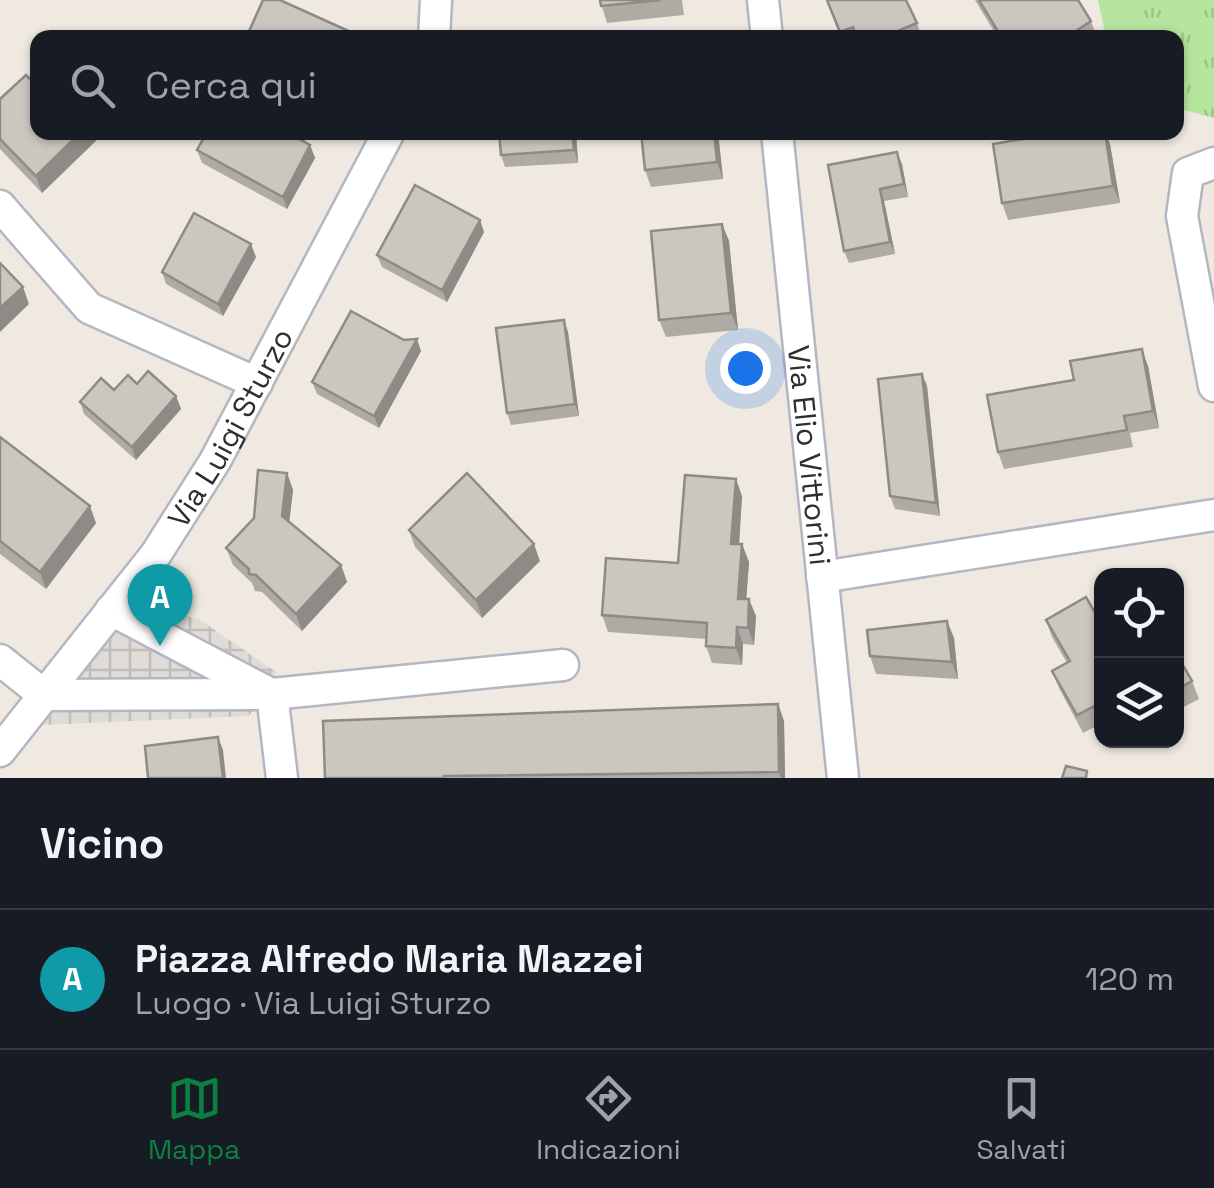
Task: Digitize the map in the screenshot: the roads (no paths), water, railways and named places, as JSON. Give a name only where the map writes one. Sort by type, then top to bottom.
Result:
[{"type":"street","points":[[434,30],[436,0]]},
{"type":"street","points":[[763,0],[766,30]]},
{"type":"street","name":"Via Luigi Sturzo","points":[[0,751],[166,538],[257,383],[385,140]]},
{"type":"street","name":"Via Elio Vittorini","points":[[777,140],[843,778]]},
{"type":"street","points":[[1214,163],[1188,174],[1182,216],[1214,386]]},
{"type":"street","points":[[0,206],[89,308],[257,383]]},
{"type":"street","points":[[822,577],[1214,515]]},
{"type":"street","points":[[111,610],[272,694]]},
{"type":"street","points":[[0,660],[44,694],[272,694],[563,665]]},
{"type":"street","points":[[272,694],[282,778]]},
{"type":"place","name":"Piazza Alfredo Maria Mazzei","points":[[160,646]]}]
